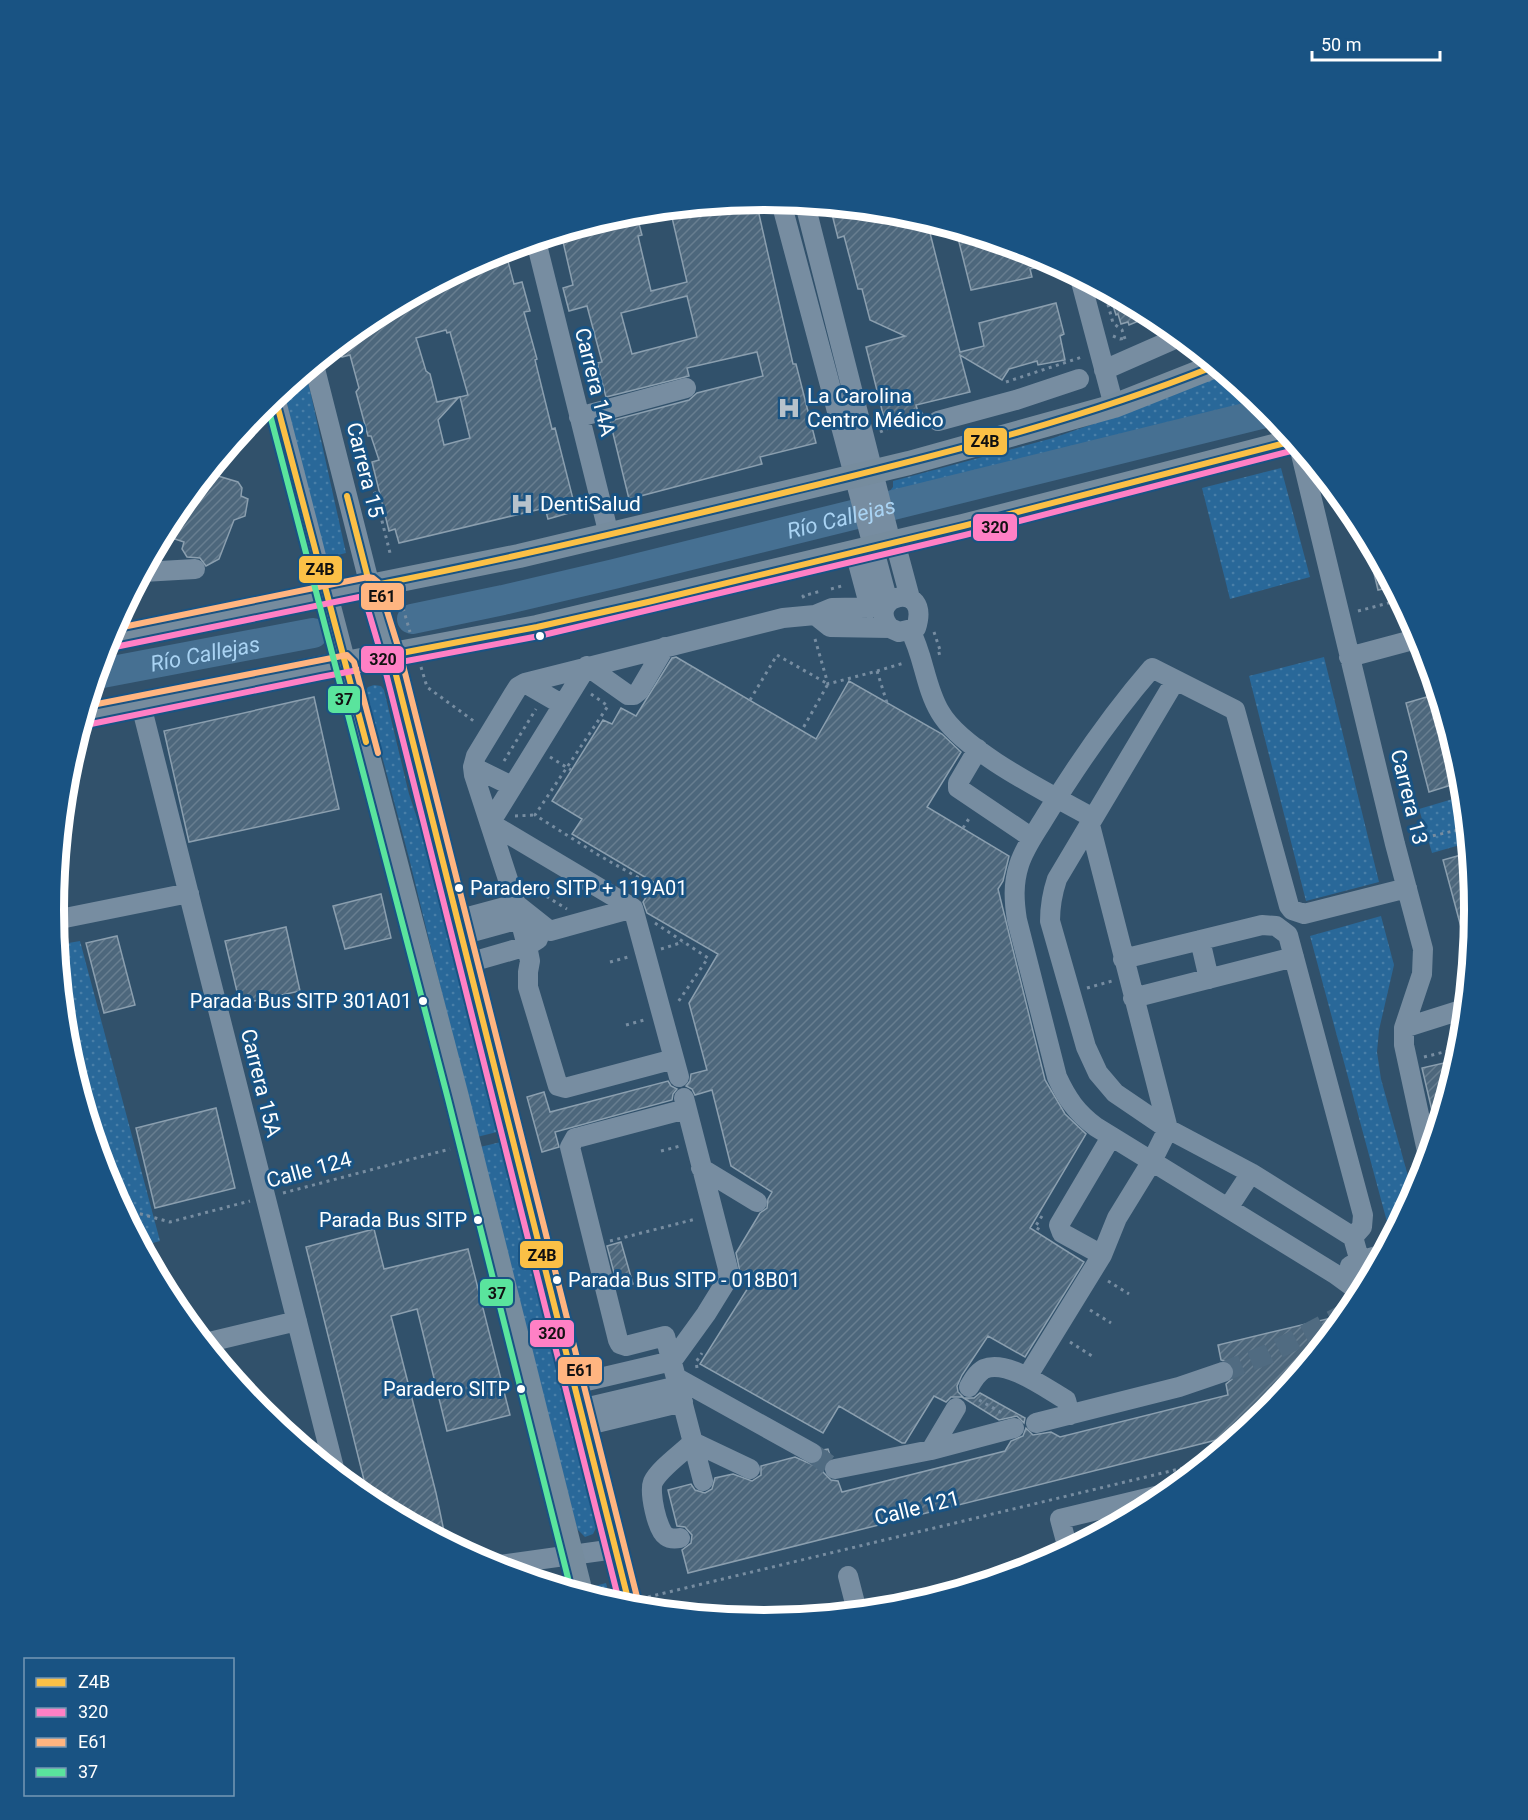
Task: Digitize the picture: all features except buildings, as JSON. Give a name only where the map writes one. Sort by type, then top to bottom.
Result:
[{"type":"main road","points":[[121,636],[865,481],[1114,406],[1208,370]]},
{"type":"main road","points":[[93,714],[537,627],[878,538],[1285,443]]},
{"type":"main road","points":[[370,586],[391,655],[615,1549],[633,1597]]},
{"type":"main road","points":[[326,595],[469,1144],[579,1585]]},
{"type":"street","points":[[783,211],[812,323],[865,481]]},
{"type":"street","points":[[807,212],[833,317],[878,538],[881,605],[884,618],[890,628]]},
{"type":"street","name":"Carrera 14A","points":[[538,248],[609,535]]},
{"type":"street","points":[[1083,288],[1114,406]]},
{"type":"street","points":[[812,323],[833,317]]},
{"type":"street","points":[[1104,370],[1170,340]]},
{"type":"street","name":"Carrera 15","points":[[316,373],[370,586]]},
{"type":"street","points":[[938,421],[1016,400],[1079,379]]},
{"type":"street","points":[[579,417],[686,388]]},
{"type":"street","points":[[1016,400],[1026,432]]},
{"type":"street","points":[[278,407],[326,595]]},
{"type":"street","name":"Carrera 13","points":[[1304,465],[1395,844],[1423,949],[1422,974],[1404,1028],[1405,1053],[1424,1140]]},
{"type":"street","points":[[815,615],[830,627],[890,628],[899,632],[916,628],[920,614],[918,608],[910,598],[878,538]]},
{"type":"street","points":[[152,571],[195,569]]},
{"type":"street","points":[[490,823],[633,908],[677,1068],[565,1088],[558,1086],[528,987],[530,961],[517,907],[490,823],[473,766],[476,756],[513,694],[525,682],[783,618],[815,615],[832,608],[881,605],[899,596],[910,598]]},
{"type":"street","points":[[910,630],[930,691],[941,715],[951,728],[978,749],[1057,797],[1092,822],[1133,998],[1168,1129],[1152,1161],[1117,1218],[1102,1255],[1027,1377]]},
{"type":"street","points":[[1349,657],[1409,641]]},
{"type":"street","points":[[587,666],[628,695],[634,695],[639,691],[665,647]]},
{"type":"street","points":[[490,823],[587,666]]},
{"type":"street","points":[[1353,1288],[1335,1274],[1111,1137],[1090,1123],[1074,1108],[1057,1077],[1014,903],[1014,884],[1019,863],[1057,797],[1129,694],[1152,668],[1235,710],[1292,910],[1304,914],[1407,888]]},
{"type":"street","points":[[1175,681],[1057,879],[1053,892],[1050,905],[1053,934],[1086,1047],[1098,1073],[1115,1093],[1168,1129],[1251,1173],[1353,1238],[1362,1273]]},
{"type":"street","points":[[525,682],[563,705]]},
{"type":"street","name":"Carrera 15A","points":[[141,705],[181,836],[189,893],[332,1460]]},
{"type":"street","points":[[978,749],[958,783],[958,788],[1032,838]]},
{"type":"street","points":[[473,766],[512,786]]},
{"type":"street","points":[[64,918],[189,893]]},
{"type":"street","points":[[459,927],[517,907]]},
{"type":"street","points":[[517,907],[549,931]]},
{"type":"street","points":[[468,963],[527,946],[549,931],[633,908]]},
{"type":"street","points":[[1124,959],[1269,925],[1283,930],[1288,935],[1363,1215],[1362,1227],[1353,1238]]},
{"type":"street","points":[[1200,940],[1209,979]]},
{"type":"street","points":[[1133,998],[1294,957]]},
{"type":"street","points":[[1404,1028],[1456,1011]]},
{"type":"street","points":[[582,1417],[677,1382],[706,1314],[727,1280],[728,1263],[685,1103],[579,1137],[572,1143],[570,1153],[620,1344],[626,1346],[665,1336],[677,1382],[693,1442],[703,1481]]},
{"type":"street","points":[[1102,1255],[1062,1233],[1059,1225],[1111,1137]]},
{"type":"street","points":[[701,1168],[757,1202]]},
{"type":"street","points":[[1228,1208],[1251,1173]]},
{"type":"street","points":[[1335,1274],[1359,1261],[1371,1258]]},
{"type":"street","points":[[1335,1274],[1357,1281]]},
{"type":"street","points":[[213,1341],[297,1321]]},
{"type":"street","points":[[969,1387],[980,1372],[989,1368],[1003,1368],[1027,1377],[1066,1401],[1070,1415]]},
{"type":"street","points":[[1036,1424],[1179,1387],[1223,1372]]},
{"type":"street","points":[[574,1384],[677,1382],[812,1453]]},
{"type":"street","points":[[931,1450],[956,1408]]},
{"type":"street","points":[[835,1469],[931,1450],[1014,1428]]},
{"type":"street","points":[[693,1442],[750,1469]]},
{"type":"street","points":[[680,1539],[673,1539],[662,1532],[651,1496],[651,1488],[657,1475],[693,1442]]},
{"type":"street","points":[[1066,1540],[1060,1519],[1141,1500]]},
{"type":"street","points":[[515,1563],[615,1549]]},
{"type":"street","points":[[848,1576],[855,1604]]},
{"type":"path","points":[[1108,301],[1113,323],[1122,330],[1125,339]]},
{"type":"path","points":[[1110,335],[1125,339],[1132,338]]},
{"type":"path","points":[[874,428],[877,434]]},
{"type":"path","points":[[353,464],[368,465],[390,553]]},
{"type":"path","points":[[1355,612],[1392,602]]},
{"type":"path","points":[[750,700],[777,655],[828,684],[802,730]]},
{"type":"path","points":[[877,671],[921,658]]},
{"type":"path","points":[[427,687],[483,728]]},
{"type":"path","points":[[1395,844],[1459,830]]},
{"type":"path","points":[[588,881],[589,871],[600,856]]},
{"type":"path","points":[[517,907],[539,892],[573,911]]},
{"type":"path","points":[[1082,989],[1118,980]]},
{"type":"path","points":[[1416,1059],[1449,1051]]},
{"type":"path","name":"Calle 124","points":[[134,1212],[170,1222],[456,1148]]},
{"type":"path","points":[[594,1246],[714,1214]]},
{"type":"path","points":[[698,1370],[696,1362],[706,1347]]},
{"type":"path","name":"Calle 121","points":[[649,1600],[1187,1467]]},
{"type":"shaded area","points":[[1217,377],[1246,404],[889,492],[893,487],[893,481],[1053,438]]},
{"type":"shaded area","points":[[308,380],[346,553],[321,559],[286,399]]},
{"type":"shaded area","points":[[1281,468],[1310,577],[1230,599],[1202,488]]},
{"type":"shaded area","points":[[1324,657],[1379,882],[1306,901],[1249,676]]},
{"type":"shaded area","points":[[381,686],[384,690],[409,794],[435,872],[497,1132],[477,1137],[409,858],[365,692],[368,687]]},
{"type":"shaded area","points":[[1454,799],[1460,845],[1432,853],[1419,809]]},
{"type":"shaded area","points":[[1381,916],[1394,965],[1379,1030],[1377,1052],[1381,1079],[1409,1180],[1388,1225],[1310,936]]},
{"type":"shaded area","points":[[80,941],[160,1241],[150,1244],[137,1219],[118,1178],[88,1091],[70,1001],[65,944]]},
{"type":"shaded area","points":[[501,1142],[597,1526],[593,1534],[585,1537],[577,1529],[480,1147]]},
{"type":"shaded area","points":[[606,1583],[608,1592],[591,1588]]},
{"type":"waterway","name":"Río Callejas","points":[[412,619],[614,574],[1259,415]]},
{"type":"waterway","name":"Río Callejas","points":[[107,672],[313,633]]},
{"type":"tunnel","points":[[1223,1372],[1268,1354],[1330,1322]]},
{"type":"tunnel","points":[[812,1453],[835,1469]]},
{"type":"transit line","name":"Z4B","points":[[347,496],[370,586],[594,538],[917,460],[1067,418],[1207,369]]},
{"type":"transit line","name":"Z4B","points":[[278,407],[366,742]]},
{"type":"transit line","name":"37","points":[[270,414],[448,1099],[569,1582]]},
{"type":"transit line","name":"Z4B","points":[[627,1596],[391,655],[537,627],[648,602],[963,526],[1285,443]]},
{"type":"transit line","name":"320","points":[[90,724],[539,636],[965,535],[1292,451]]},
{"type":"transit line","name":"E61","points":[[125,627],[368,577],[378,582],[400,653],[637,1598]]},
{"type":"transit line","name":"320","points":[[116,647],[364,596],[382,657],[617,1594]]},
{"type":"transit line","name":"E61","points":[[96,704],[347,655],[354,662],[378,753]]},
{"type":"place","name":"La Carolina Centro Médico","points":[[789,408]]},
{"type":"place","name":"DentiSalud","points":[[522,504]]},
{"type":"place","name":"Paradero SITP + 119A01","points":[[459,888]]},
{"type":"place","name":"Parada Bus SITP 301A01","points":[[423,1001]]},
{"type":"place","name":"Parada Bus SITP","points":[[478,1220]]},
{"type":"place","name":"Parada Bus SITP - 018B01","points":[[557,1280]]},
{"type":"place","name":"Paradero SITP","points":[[521,1389]]}]
